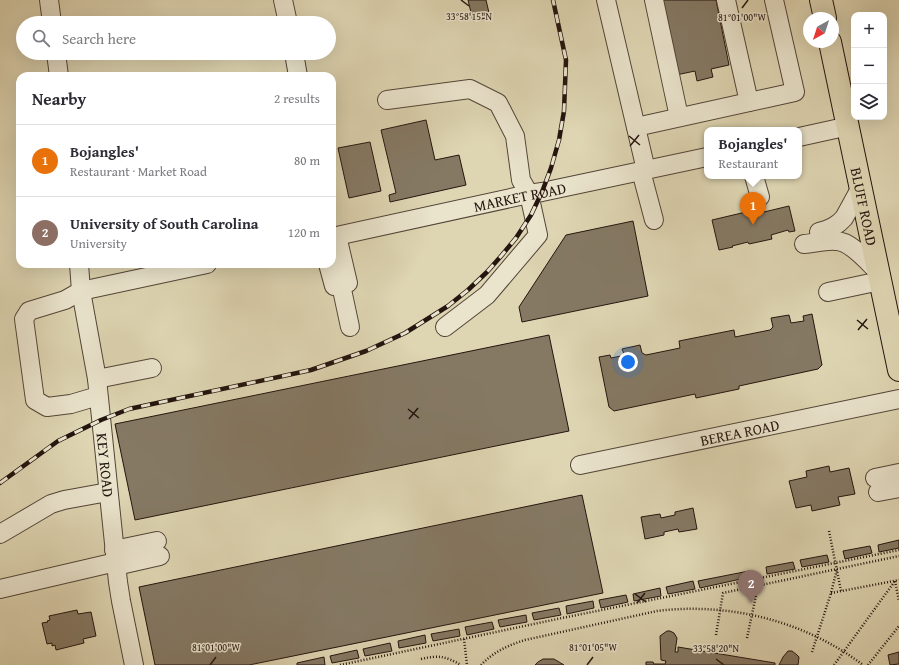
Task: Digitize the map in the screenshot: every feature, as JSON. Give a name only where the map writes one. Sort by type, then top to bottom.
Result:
[{"type":"main road","points":[[821,0],[824,12]]},
{"type":"main road","name":"BLUFF ROAD","points":[[831,48],[899,370]]},
{"type":"street","points":[[49,0],[51,16]]},
{"type":"street","points":[[283,0],[286,16]]},
{"type":"street","points":[[606,0],[636,127],[643,170],[654,220]]},
{"type":"street","points":[[654,0],[679,118]]},
{"type":"street","points":[[726,0],[748,102]]},
{"type":"street","points":[[636,127],[795,92],[774,0]]},
{"type":"street","points":[[57,60],[58,72]]},
{"type":"street","points":[[295,60],[297,72]]},
{"type":"street","points":[[387,100],[470,89],[498,103],[515,136],[521,180],[529,194],[538,235],[487,295],[445,328]]},
{"type":"street","points":[[802,136],[848,126]]},
{"type":"street","name":"MARKET ROAD","points":[[336,237],[704,158]]},
{"type":"street","points":[[755,179],[760,197]]},
{"type":"street","points":[[819,232],[831,229],[844,218],[860,187]]},
{"type":"street","points":[[804,244],[835,240],[841,241],[850,246],[879,277],[828,292]]},
{"type":"street","points":[[336,251],[350,328]]},
{"type":"street","name":"KEY ROAD","points":[[79,268],[81,291],[98,388],[115,559],[121,601],[134,665]]},
{"type":"street","points":[[152,368],[98,388],[70,404],[47,407],[35,400],[24,319],[29,311],[65,300],[81,291],[188,268]]},
{"type":"street","points":[[330,268],[341,285]]},
{"type":"street","name":"BEREA ROAD","points":[[580,465],[899,399]]},
{"type":"street","points":[[899,473],[877,485],[899,488]]},
{"type":"street","points":[[0,534],[51,504],[64,500],[108,492]]},
{"type":"street","points":[[0,589],[159,548]]},
{"type":"path","points":[[829,531],[841,591]]},
{"type":"path","points":[[340,665],[899,550]]},
{"type":"path","points":[[716,635],[723,593],[899,556]]},
{"type":"path","points":[[812,652],[837,569]]},
{"type":"path","points":[[830,593],[899,580]]},
{"type":"path","points":[[895,581],[899,601]]},
{"type":"path","points":[[834,665],[895,581]]},
{"type":"path","points":[[747,638],[758,586]]},
{"type":"path","points":[[481,665],[493,654],[514,643],[525,640],[657,611],[696,608],[752,614],[788,624],[817,636],[863,665]]},
{"type":"path","points":[[868,665],[899,626]]},
{"type":"path","points":[[464,639],[468,665]]},
{"type":"path","points":[[421,659],[444,657],[461,665]]},
{"type":"building","points":[[468,0],[486,0],[490,17],[473,21]]},
{"type":"building","points":[[660,0],[716,0],[729,65],[711,69],[713,77],[697,81],[695,71],[676,75]]},
{"type":"building","points":[[426,120],[435,160],[459,155],[466,185],[390,202],[389,195],[396,193],[381,130]]},
{"type":"building","points":[[370,142],[381,191],[349,198],[338,148]]},
{"type":"building","points":[[789,206],[795,231],[789,232],[788,230],[771,235],[772,239],[749,244],[748,242],[719,250],[712,220],[763,208],[764,212]]},
{"type":"building","points":[[633,221],[648,296],[522,322],[519,307],[566,235]]},
{"type":"building","points":[[812,314],[822,365],[818,369],[739,386],[739,389],[696,398],[695,394],[614,411],[609,407],[599,357],[610,355],[611,358],[621,356],[624,354],[622,349],[640,345],[642,353],[646,355],[680,348],[679,341],[734,330],[735,337],[770,330],[773,327],[771,318],[789,315],[791,323],[804,321],[803,316]]},
{"type":"building","points":[[549,335],[569,431],[135,520],[115,424]]},
{"type":"building","points":[[829,466],[830,472],[849,468],[855,494],[838,497],[840,505],[812,511],[811,505],[796,508],[789,481],[807,477],[806,471]]},
{"type":"building","points":[[582,495],[603,593],[249,665],[155,665],[139,587]]},
{"type":"building","points":[[693,508],[697,529],[679,532],[678,529],[664,532],[664,535],[645,539],[641,517],[660,514],[661,518],[675,515],[675,512]]},
{"type":"building","points":[[899,540],[899,548],[879,552],[878,545]]},
{"type":"building","points":[[870,546],[872,553],[845,559],[843,551]]},
{"type":"building","points":[[827,555],[829,562],[802,567],[800,560]]},
{"type":"building","points":[[793,562],[795,569],[767,574],[766,567]]},
{"type":"building","points":[[749,571],[750,577],[700,588],[698,581]]},
{"type":"building","points":[[693,581],[695,589],[668,594],[666,587]]},
{"type":"building","points":[[660,588],[661,596],[634,601],[633,594]]},
{"type":"building","points":[[626,595],[628,602],[601,608],[599,600]]},
{"type":"building","points":[[593,601],[594,608],[567,614],[566,606]]},
{"type":"building","points":[[559,608],[561,615],[534,620],[532,613]]},
{"type":"building","points":[[77,610],[78,614],[91,612],[96,636],[83,639],[84,643],[56,650],[55,645],[52,646],[52,643],[47,644],[42,623],[50,620],[49,616]]},
{"type":"building","points":[[526,615],[527,622],[500,627],[498,620]]},
{"type":"building","points":[[492,622],[494,629],[467,635],[465,627]]},
{"type":"building","points":[[459,629],[460,636],[433,641],[431,634]]},
{"type":"building","points":[[667,631],[674,633],[677,638],[675,652],[678,652],[678,647],[775,663],[775,665],[646,665],[646,662],[665,664],[666,661],[661,660],[660,636]]},
{"type":"building","points":[[425,635],[426,643],[399,648],[398,641]]},
{"type":"building","points":[[390,643],[392,651],[365,656],[363,649]]},
{"type":"building","points":[[357,650],[359,658],[332,663],[330,656]]},
{"type":"building","points":[[788,651],[792,651],[799,657],[798,665],[779,665]]},
{"type":"building","points":[[899,652],[899,664],[890,665],[888,655]]},
{"type":"building","points":[[324,657],[325,665],[297,665],[297,663]]},
{"type":"building","points":[[543,659],[554,659],[564,665],[535,665]]},
{"type":"railway","points":[[0,483],[58,441],[101,420],[129,409],[311,370],[366,351],[405,333],[448,306],[468,290],[487,272],[516,238],[531,215],[551,168],[559,140],[564,111],[566,60],[553,0]]},
{"type":"place","name":"Bojangles'","points":[[753,225]]},
{"type":"place","name":"University of South Carolina","points":[[751,603]]}]
